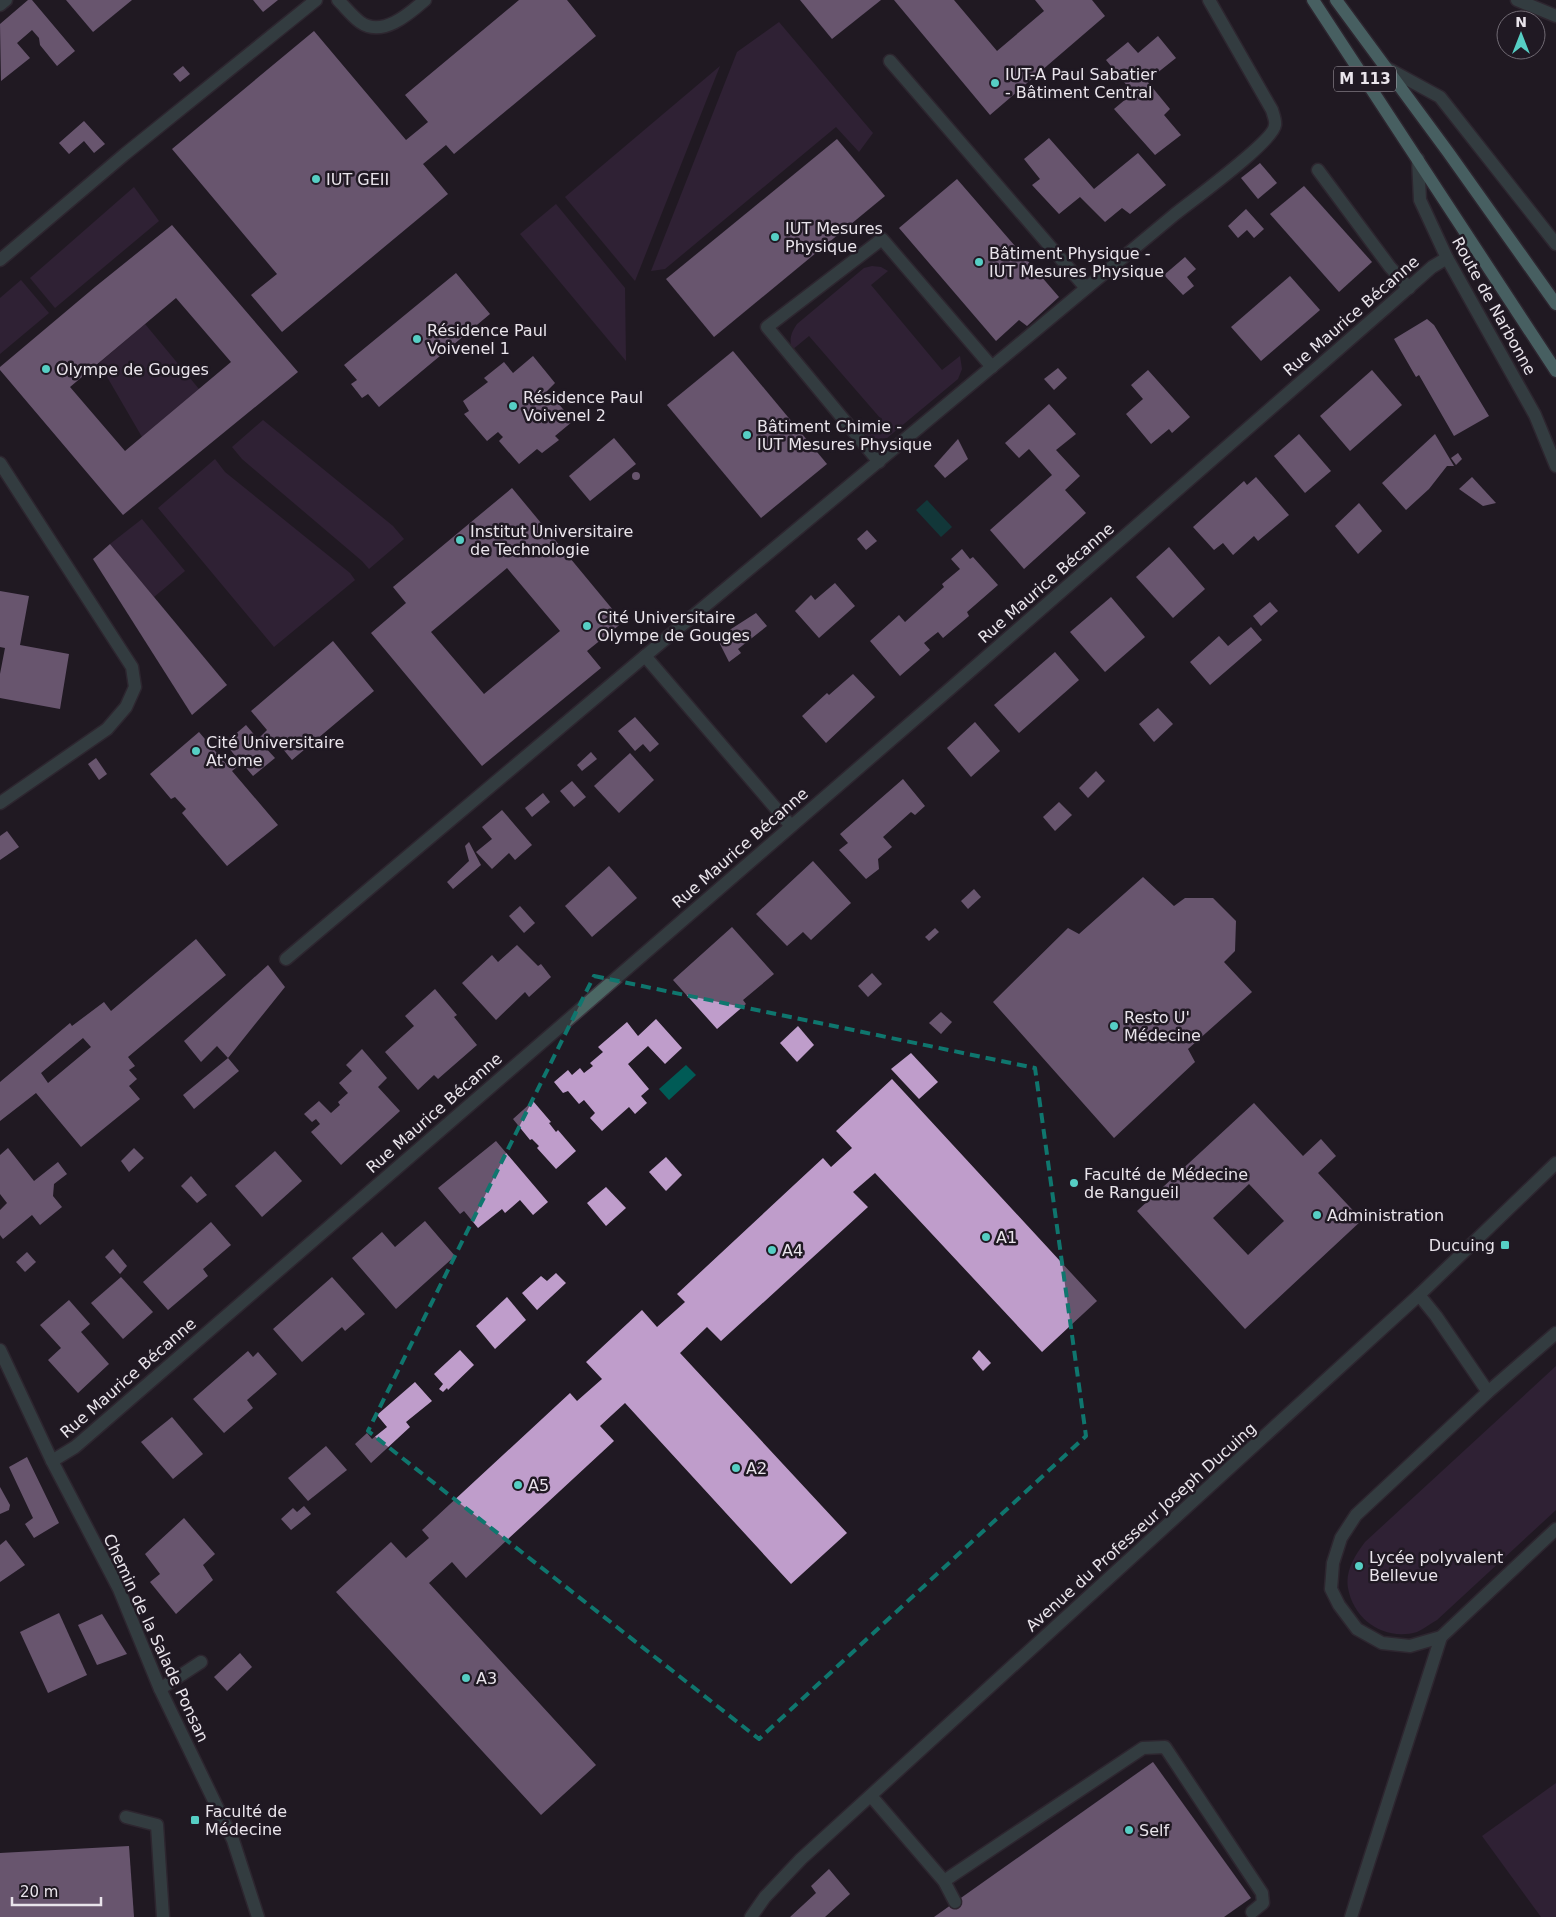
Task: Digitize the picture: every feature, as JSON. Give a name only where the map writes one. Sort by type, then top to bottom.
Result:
[{"type":"main road","name":"Route de Narbonne","points":[[1313,0],[1556,371]]},
{"type":"main road","name":"M 113","points":[[1336,0],[1556,304]]},
{"type":"street","points":[[0,6],[6,0]]},
{"type":"street","points":[[0,260],[125,154],[316,0]]},
{"type":"street","points":[[338,0],[361,23],[377,28],[403,19],[425,0]]},
{"type":"street","points":[[286,959],[1086,288],[1258,148],[1272,133],[1275,126],[1272,110],[1209,0]]},
{"type":"street","points":[[1517,0],[1556,16]]},
{"type":"street","points":[[890,61],[1086,288]]},
{"type":"street","points":[[1385,67],[1440,97],[1556,244]]},
{"type":"street","name":"Route de Narbonne","points":[[1418,159],[1420,200],[1447,258],[1535,415],[1556,466]]},
{"type":"street","points":[[1318,170],[1390,267],[1408,288]]},
{"type":"street","points":[[879,462],[767,327],[882,239],[992,367]]},
{"type":"street","name":"Rue Maurice Bécanne","points":[[52,1461],[75,1447],[1432,267],[1447,258]]},
{"type":"street","points":[[0,463],[132,667],[135,687],[126,707],[107,729],[0,803]]},
{"type":"street","points":[[645,656],[791,826]]},
{"type":"street","name":"Avenue du Professeur Joseph Ducuing","points":[[751,1917],[765,1897],[801,1859],[1419,1295],[1556,1163]]},
{"type":"street","points":[[1419,1295],[1436,1316],[1488,1392]]},
{"type":"street","points":[[1556,1333],[1488,1392],[1356,1515],[1341,1538],[1333,1563],[1331,1589],[1338,1605],[1357,1629],[1382,1643],[1410,1646],[1441,1637],[1556,1529]]},
{"type":"street","name":"Chemin de la Salade Ponsan","points":[[0,1350],[52,1461],[119,1589],[160,1689],[234,1840],[258,1917]]},
{"type":"street","points":[[1351,1917],[1441,1637]]},
{"type":"street","points":[[160,1689],[201,1662]]},
{"type":"street","points":[[944,1881],[1143,1748],[1166,1747],[1262,1893],[1263,1903],[1251,1915]]},
{"type":"street","points":[[871,1796],[944,1881],[955,1902]]},
{"type":"street","points":[[126,1817],[157,1825],[164,1917]]},
{"type":"highlighted area","points":[[594,976],[1035,1068],[1086,1436],[759,1739],[368,1431]]},
{"type":"shaded area","points":[[779,22],[873,133],[859,152],[836,127],[665,269],[651,271],[737,52]]},
{"type":"shaded area","points":[[720,66],[635,281],[565,197]]},
{"type":"shaded area","points":[[134,187],[159,221],[55,308],[30,278]]},
{"type":"shaded area","points":[[556,204],[625,288],[626,361],[520,234]]},
{"type":"shaded area","points":[[872,266],[881,267],[888,271],[871,285],[942,370],[960,356],[962,369],[958,379],[887,438],[879,439],[864,435],[881,419],[809,336],[792,350],[791,342],[792,333],[797,324],[864,268]]},
{"type":"shaded area","points":[[21,280],[49,313],[0,354],[0,298]]},
{"type":"shaded area","points":[[145,324],[199,389],[142,437],[99,363]]},
{"type":"shaded area","points":[[263,420],[393,526],[404,539],[369,569],[242,459],[232,447]]},
{"type":"shaded area","points":[[215,459],[225,472],[350,573],[355,580],[274,647],[158,508]]},
{"type":"shaded area","points":[[927,500],[952,527],[941,537],[916,510]]},
{"type":"shaded area","points":[[142,519],[185,571],[154,597],[110,544]]},
{"type":"shaded area","points":[[686,1065],[696,1075],[669,1100],[659,1089]]},
{"type":"shaded area","points":[[1556,1366],[1556,1510],[1437,1620],[1417,1632],[1405,1634],[1394,1634],[1373,1626],[1364,1619],[1351,1600],[1347,1582],[1349,1569],[1361,1547]]},
{"type":"shaded area","points":[[1556,1783],[1556,1917],[1541,1917],[1482,1836]]},
{"type":"building","points":[[28,0],[32,0],[75,51],[57,66],[40,45],[39,38],[32,30],[17,43],[30,58],[1,81],[0,24]]},
{"type":"building","points":[[66,0],[132,0],[93,32]]},
{"type":"building","points":[[253,0],[278,0],[263,12]]},
{"type":"building","name":"IUT GEII","points":[[519,0],[567,0],[596,36],[454,154],[446,145],[423,164],[448,194],[282,332],[251,295],[277,274],[172,149],[314,31],[406,140],[428,122],[405,95]]},
{"type":"building","points":[[800,0],[881,0],[832,39]]},
{"type":"building","name":"IUT-A Paul Sabatier - Bâtiment Central","points":[[894,0],[954,0],[997,51],[1044,11],[1035,0],[1092,0],[1105,16],[990,115]]},
{"type":"building","points":[[1158,36],[1176,58],[1147,81],[1170,109],[1164,115],[1181,135],[1155,155],[1114,109],[1133,93],[1106,60],[1128,42],[1138,53]]},
{"type":"building","points":[[183,66],[190,74],[180,82],[173,74]]},
{"type":"building","points":[[84,121],[105,144],[94,153],[84,141],[69,154],[59,143]]},
{"type":"building","points":[[1049,138],[1094,189],[1138,153],[1166,185],[1130,214],[1122,208],[1105,222],[1080,197],[1059,214],[1032,185],[1040,179],[1024,159]]},
{"type":"building","name":"IUT Mesures Physique","points":[[837,139],[885,196],[714,337],[666,279]]},
{"type":"building","points":[[1260,163],[1277,183],[1258,199],[1241,178]]},
{"type":"building","name":"Bâtiment Physique - IUT Mesures Physique","points":[[957,179],[1059,297],[1027,326],[1019,320],[996,341],[899,228]]},
{"type":"building","points":[[1304,186],[1372,262],[1339,292],[1270,214]]},
{"type":"building","points":[[1246,209],[1264,229],[1254,238],[1247,230],[1238,238],[1228,226]]},
{"type":"building","name":"Olympe de Gouges","points":[[172,225],[298,372],[123,515],[0,370],[0,367]],"holes":[[[176,298],[231,362],[125,451],[70,387]]]},
{"type":"building","points":[[1185,257],[1196,269],[1187,277],[1194,286],[1183,295],[1164,275]]},
{"type":"building","name":"Résidence Paul Voivenel 1","points":[[456,273],[490,314],[379,407],[368,394],[362,398],[351,384],[357,380],[344,365]]},
{"type":"building","points":[[1290,276],[1320,310],[1261,361],[1231,327]]},
{"type":"building","points":[[1427,319],[1434,325],[1489,416],[1454,436],[1419,375],[1416,377],[1394,339]]},
{"type":"building","name":"Bâtiment Chimie - IUT Mesures Physique","points":[[733,351],[827,464],[761,518],[667,405]]},
{"type":"building","name":"Résidence Paul Voivenel 2","points":[[533,356],[555,383],[543,395],[548,400],[552,396],[573,421],[555,436],[559,440],[542,453],[537,449],[519,464],[499,441],[503,437],[498,432],[487,441],[464,414],[469,411],[463,401],[488,382],[484,378],[504,362],[513,373]]},
{"type":"building","points":[[1058,368],[1067,378],[1054,390],[1044,379]]},
{"type":"building","points":[[1148,370],[1190,417],[1172,433],[1169,429],[1151,444],[1126,414],[1143,399],[1131,385]]},
{"type":"building","points":[[1372,370],[1402,405],[1350,451],[1320,416]]},
{"type":"building","points":[[1049,404],[1076,434],[1056,450],[1080,476],[1065,490],[1086,513],[1024,569],[990,530],[1052,475],[1029,449],[1019,458],[1005,443]]},
{"type":"building","points":[[1299,434],[1331,471],[1305,493],[1274,456]]},
{"type":"building","points":[[1435,434],[1454,466],[1447,466],[1429,489],[1406,510],[1382,483]]},
{"type":"building","points":[[614,438],[636,464],[590,501],[569,476]]},
{"type":"building","points":[[958,439],[968,459],[945,478],[934,466]]},
{"type":"building","points":[[1458,453],[1462,459],[1456,465],[1451,458]]},
{"type":"building","points":[[636,472],[640,476],[636,480],[632,476]]},
{"type":"building","points":[[1256,477],[1289,515],[1258,541],[1254,536],[1233,555],[1223,543],[1214,550],[1193,527],[1244,481],[1247,485]]},
{"type":"building","points":[[1472,477],[1496,503],[1483,506],[1459,489]]},
{"type":"building","name":"Cité Universitaire Olympe de Gouges","points":[[512,488],[623,622],[587,651],[601,668],[482,766],[371,633],[406,603],[393,587]],"holes":[[[507,568],[560,631],[484,694],[431,632]]]},
{"type":"building","points":[[1359,503],[1382,531],[1358,554],[1335,526]]},
{"type":"building","points":[[867,530],[877,541],[866,550],[857,539]]},
{"type":"building","points":[[110,544],[227,685],[192,715],[93,559]]},
{"type":"building","points":[[1169,547],[1205,589],[1173,618],[1136,577]]},
{"type":"building","points":[[962,549],[970,559],[973,557],[998,585],[967,612],[969,616],[943,638],[938,632],[924,643],[930,650],[900,676],[870,641],[899,615],[905,622],[944,587],[942,584],[960,569],[951,559]]},
{"type":"building","points":[[835,583],[855,606],[819,638],[795,611],[811,595],[815,600]]},
{"type":"building","points":[[0,591],[29,596],[20,645],[69,654],[60,709],[0,698],[0,674],[5,648],[0,647]]},
{"type":"building","points":[[1111,597],[1145,637],[1105,672],[1070,632]]},
{"type":"building","points":[[1270,602],[1278,611],[1261,626],[1253,616]]},
{"type":"building","points":[[756,613],[767,626],[738,649],[741,653],[729,662],[717,638]]},
{"type":"building","points":[[1251,627],[1262,640],[1210,685],[1190,662],[1219,636],[1228,646]]},
{"type":"building","name":"Cité Universitaire At'ome","points":[[333,641],[374,691],[292,760],[273,737],[263,745],[275,758],[253,776],[242,763],[232,771],[278,825],[227,866],[182,813],[186,809],[175,797],[171,799],[150,774],[199,732],[227,765],[236,757],[225,743],[246,725],[258,739],[267,730],[251,711]]},
{"type":"building","points":[[1055,652],[1079,680],[1019,733],[994,705]]},
{"type":"building","points":[[853,674],[875,697],[826,743],[802,716],[827,693],[829,695]]},
{"type":"building","points":[[1158,708],[1173,724],[1154,742],[1139,724]]},
{"type":"building","points":[[635,717],[659,744],[650,752],[643,744],[635,751],[618,731]]},
{"type":"building","points":[[975,722],[1000,751],[971,777],[947,748]]},
{"type":"building","points":[[591,752],[597,759],[582,771],[577,765]]},
{"type":"building","points":[[630,753],[654,780],[619,813],[594,786]]},
{"type":"building","points":[[96,758],[107,774],[99,780],[88,764]]},
{"type":"building","points":[[1096,771],[1105,781],[1088,798],[1079,788]]},
{"type":"building","points":[[903,779],[925,806],[915,815],[911,812],[883,837],[892,847],[878,859],[879,869],[866,879],[839,850],[848,843],[840,834]]},
{"type":"building","points":[[572,781],[586,797],[574,807],[560,791]]},
{"type":"building","points":[[543,793],[550,802],[532,817],[525,808]]},
{"type":"building","points":[[1059,802],[1072,815],[1055,831],[1043,817]]},
{"type":"building","points":[[502,810],[532,845],[515,860],[509,853],[492,869],[476,852],[492,839],[482,827]]},
{"type":"building","points":[[7,831],[19,847],[0,860],[0,836]]},
{"type":"building","points":[[469,842],[481,865],[453,889],[447,882],[469,861],[465,846]]},
{"type":"building","points":[[813,861],[851,903],[811,940],[803,932],[787,946],[756,914]]},
{"type":"building","points":[[609,866],[637,898],[592,937],[565,906]]},
{"type":"building","name":"Resto U' Médecine","points":[[1143,877],[1174,906],[1185,898],[1213,898],[1236,921],[1235,951],[1224,962],[1252,992],[1188,1049],[1195,1062],[1114,1138],[993,1002],[1068,928],[1079,934]]},
{"type":"building","points":[[974,889],[981,897],[968,909],[961,901]]},
{"type":"building","points":[[520,906],[535,923],[524,933],[509,916]]},
{"type":"building","points":[[732,927],[774,974],[743,1000],[746,1004],[717,1029],[673,980]]},
{"type":"building","points":[[935,928],[939,932],[929,941],[925,937]]},
{"type":"building","points":[[196,939],[226,975],[128,1057],[135,1066],[129,1070],[137,1079],[129,1086],[140,1099],[81,1147],[36,1093],[0,1121],[0,1082],[70,1023],[72,1026],[104,1002],[111,1011]],"holes":[[[83,1038],[91,1047],[48,1083],[41,1073]]]},
{"type":"building","points":[[517,945],[538,966],[541,964],[551,977],[529,997],[525,992],[496,1020],[462,983],[492,955],[498,962]]},
{"type":"building","points":[[268,965],[285,987],[228,1058],[217,1046],[201,1062],[184,1041]]},
{"type":"building","points":[[872,973],[882,984],[868,997],[858,986]]},
{"type":"building","points":[[435,989],[457,1015],[454,1017],[477,1045],[438,1079],[434,1075],[418,1090],[385,1052],[414,1026],[405,1016]]},
{"type":"building","points":[[941,1012],[952,1022],[941,1034],[929,1023]]},
{"type":"building","points":[[656,1019],[682,1048],[665,1064],[648,1046],[628,1064],[649,1089],[641,1096],[647,1103],[635,1114],[629,1107],[602,1131],[590,1118],[595,1113],[584,1100],[579,1104],[568,1091],[563,1093],[554,1082],[568,1070],[572,1075],[580,1068],[584,1073],[593,1066],[590,1063],[603,1052],[598,1047],[627,1022],[638,1036]]},
{"type":"building","points":[[798,1026],[814,1045],[797,1062],[780,1043]]},
{"type":"building","points":[[362,1049],[387,1078],[378,1087],[400,1111],[341,1165],[311,1132],[320,1124],[316,1119],[312,1122],[304,1114],[319,1101],[331,1113],[340,1105],[338,1102],[348,1093],[339,1083],[352,1071],[346,1065]]},
{"type":"building","points":[[911,1053],[938,1082],[919,1099],[891,1069]]},
{"type":"building","points":[[228,1058],[239,1071],[194,1109],[183,1095]]},
{"type":"building","points":[[892,1079],[1097,1301],[1042,1352],[875,1173],[853,1192],[868,1207],[721,1341],[707,1327],[680,1353],[847,1533],[791,1584],[625,1403],[600,1426],[614,1441],[466,1578],[452,1562],[429,1583],[596,1765],[541,1815],[336,1592],[391,1542],[406,1558],[429,1538],[422,1530],[570,1393],[577,1401],[602,1379],[586,1362],[642,1310],[657,1327],[685,1302],[677,1294],[823,1158],[831,1167],[852,1148],[836,1131]]},
{"type":"building","points":[[533,1101],[551,1122],[549,1123],[556,1132],[558,1130],[576,1151],[556,1169],[537,1148],[539,1146],[532,1139],[530,1140],[513,1119]]},
{"type":"building","name":"Administration","points":[[1254,1103],[1303,1156],[1321,1139],[1336,1156],[1318,1173],[1362,1220],[1245,1329],[1137,1211]],"holes":[[[1249,1184],[1284,1221],[1248,1255],[1213,1218]]]},
{"type":"building","points":[[496,1141],[548,1202],[533,1215],[520,1200],[505,1213],[502,1209],[478,1228],[464,1211],[460,1214],[438,1188]]},
{"type":"building","points":[[8,1148],[34,1181],[58,1162],[67,1174],[54,1184],[53,1196],[62,1207],[40,1225],[32,1215],[3,1239],[0,1235],[0,1210],[7,1203],[0,1194],[0,1155]]},
{"type":"building","points":[[134,1148],[144,1158],[129,1172],[121,1161]]},
{"type":"building","points":[[275,1151],[302,1181],[262,1217],[235,1186]]},
{"type":"building","points":[[666,1157],[682,1175],[666,1191],[649,1172]]},
{"type":"building","points":[[191,1176],[207,1195],[197,1203],[181,1186]]},
{"type":"building","points":[[606,1187],[626,1208],[606,1226],[587,1203]]},
{"type":"building","points":[[425,1221],[455,1256],[396,1309],[352,1258],[382,1232],[395,1247]]},
{"type":"building","points":[[211,1222],[231,1245],[203,1269],[208,1276],[168,1310],[143,1282]]},
{"type":"building","points":[[113,1249],[127,1266],[120,1274],[105,1257]]},
{"type":"building","points":[[27,1252],[36,1262],[25,1272],[16,1262]]},
{"type":"building","points":[[556,1273],[566,1283],[537,1310],[522,1293],[541,1276],[547,1281]]},
{"type":"building","points":[[121,1277],[153,1312],[123,1339],[91,1303]]},
{"type":"building","points":[[332,1277],[365,1314],[345,1331],[342,1327],[302,1362],[273,1329]]},
{"type":"building","points":[[507,1297],[526,1320],[495,1349],[476,1326]]},
{"type":"building","points":[[69,1300],[90,1324],[81,1332],[109,1364],[78,1393],[48,1360],[61,1348],[40,1325]]},
{"type":"building","points":[[460,1350],[474,1365],[448,1390],[447,1388],[443,1392],[439,1389],[443,1384],[434,1374]]},
{"type":"building","points":[[979,1350],[991,1363],[983,1371],[972,1358]]},
{"type":"building","points":[[248,1351],[253,1357],[258,1352],[277,1374],[247,1400],[253,1408],[224,1433],[193,1399]]},
{"type":"building","points":[[415,1382],[432,1401],[406,1422],[410,1427],[371,1463],[355,1444],[367,1433],[372,1439],[387,1427],[377,1415]]},
{"type":"building","points":[[172,1417],[203,1454],[173,1479],[141,1442]]},
{"type":"building","points":[[326,1446],[347,1470],[308,1501],[288,1478]]},
{"type":"building","points":[[27,1457],[59,1523],[34,1538],[25,1524],[33,1518],[9,1467]]},
{"type":"building","points":[[0,1487],[10,1505],[9,1510],[0,1514]]},
{"type":"building","points":[[304,1506],[311,1514],[291,1530],[281,1519],[293,1508],[297,1512]]},
{"type":"building","points":[[184,1518],[215,1554],[203,1565],[213,1580],[176,1614],[150,1582],[160,1574],[145,1554]]},
{"type":"building","points":[[6,1540],[25,1565],[0,1582],[0,1545]]},
{"type":"building","points":[[59,1613],[87,1675],[48,1693],[20,1632]]},
{"type":"building","points":[[102,1614],[127,1654],[97,1665],[78,1625]]},
{"type":"building","points":[[240,1653],[252,1667],[227,1691],[214,1677]]},
{"type":"building","name":"Self","points":[[1153,1762],[1251,1898],[1224,1917],[934,1917]]},
{"type":"building","points":[[129,1846],[134,1917],[0,1917],[0,1853]]},
{"type":"building","points":[[829,1869],[850,1894],[825,1917],[790,1917],[816,1893],[811,1886]]},
{"type":"place","name":"IUT-A Paul Sabatier - Bâtiment Central","points":[[995,83]]},
{"type":"place","name":"IUT GEII","points":[[316,179]]},
{"type":"place","name":"IUT Mesures Physique","points":[[775,237]]},
{"type":"place","name":"Bâtiment Physique - IUT Mesures Physique","points":[[979,262]]},
{"type":"place","name":"Résidence Paul Voivenel 1","points":[[417,339]]},
{"type":"place","name":"Olympe de Gouges","points":[[46,369]]},
{"type":"place","name":"Résidence Paul Voivenel 2","points":[[513,406]]},
{"type":"place","name":"Bâtiment Chimie - IUT Mesures Physique","points":[[747,435]]},
{"type":"place","name":"Institut Universitaire de Technologie","points":[[460,540]]},
{"type":"place","name":"Cité Universitaire Olympe de Gouges","points":[[587,626]]},
{"type":"place","name":"Cité Universitaire At'ome","points":[[196,751]]},
{"type":"place","name":"Resto U' Médecine","points":[[1114,1026]]},
{"type":"place","name":"Faculté de Médecine de Rangueil","points":[[1074,1183]]},
{"type":"place","name":"Administration","points":[[1317,1215]]},
{"type":"place","name":"A1","points":[[986,1237]]},
{"type":"place","name":"Ducuing","points":[[1505,1245]]},
{"type":"place","name":"A4","points":[[772,1250]]},
{"type":"place","name":"A2","points":[[736,1468]]},
{"type":"place","name":"A5","points":[[518,1485]]},
{"type":"place","name":"Lycée polyvalent Bellevue","points":[[1359,1566]]},
{"type":"place","name":"A3","points":[[466,1678]]},
{"type":"place","name":"Faculté de Médecine","points":[[195,1820]]},
{"type":"place","name":"Self","points":[[1129,1830]]}]
